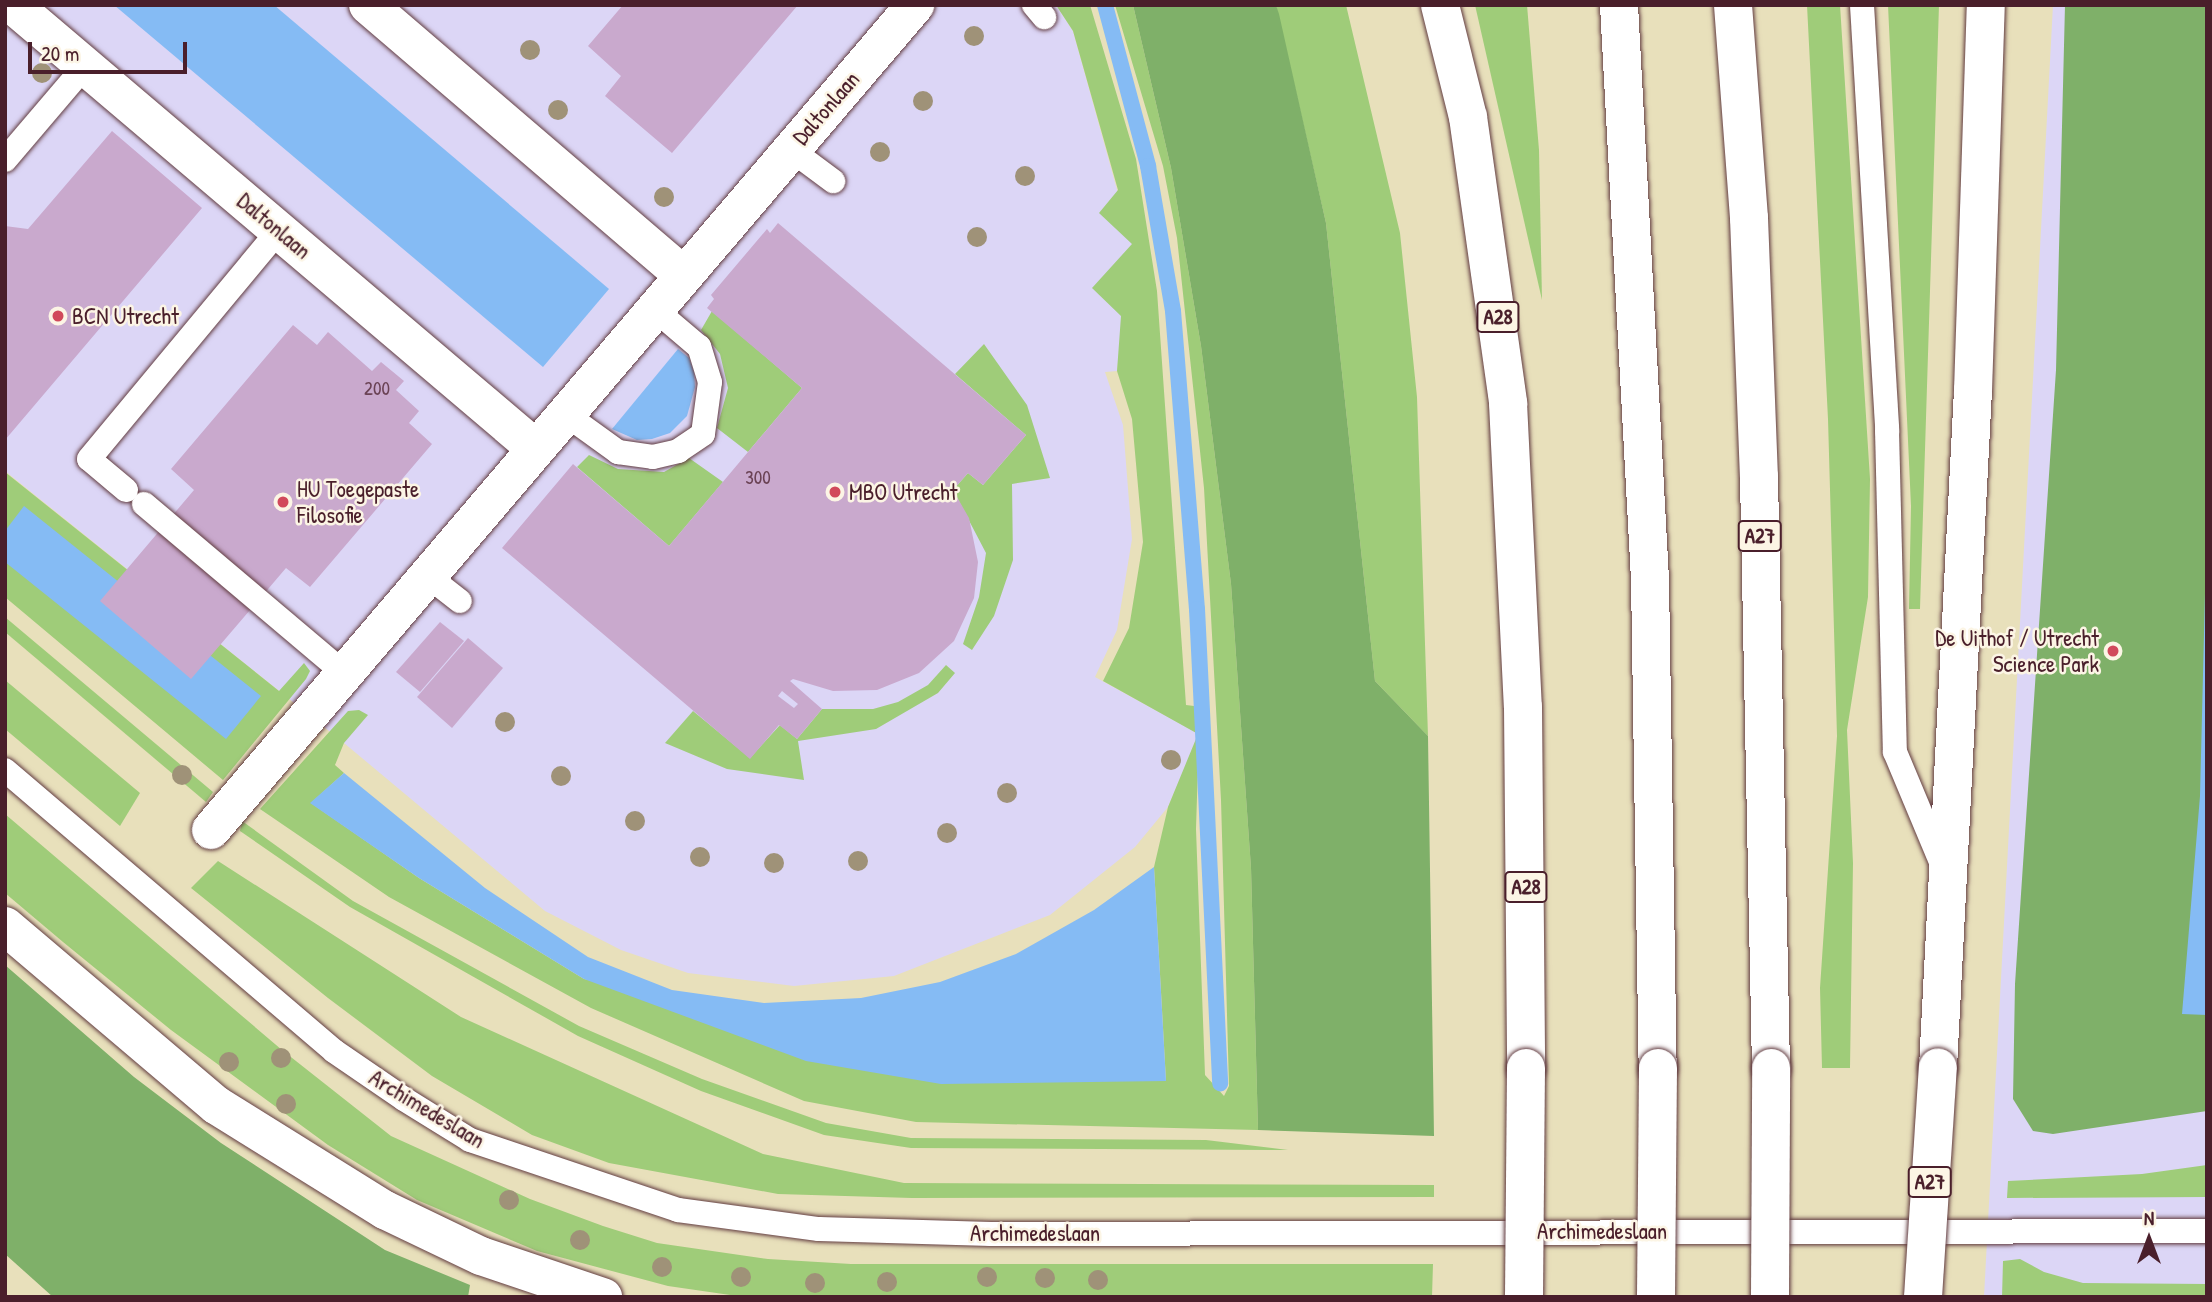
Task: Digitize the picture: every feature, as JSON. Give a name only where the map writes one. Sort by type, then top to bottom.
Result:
[{"type":"main road","name":"Daltonlaan","points":[[13,5],[535,448]]},
{"type":"main road","points":[[368,5],[682,274]]},
{"type":"main road","name":"Daltonlaan","points":[[211,830],[429,577],[682,274],[915,5]]},
{"type":"main road","name":"A28","points":[[1440,5],[1468,117],[1484,210],[1508,402],[1523,707],[1526,1068],[1524,1297]]},
{"type":"main road","points":[[1619,5],[1650,579],[1658,1068],[1656,1297]]},
{"type":"main road","name":"A27","points":[[1734,5],[1749,218],[1759,477],[1771,1068],[1770,1297]]},
{"type":"main road","name":"A27","points":[[1923,1297],[1949,880],[1986,5]]},
{"type":"main road","points":[[5,926],[216,1105],[385,1210],[457,1244],[561,1286],[603,1297]]},
{"type":"lane","name":"A27","points":[[1862,5],[1887,430],[1895,752],[1949,880]]},
{"type":"lane","points":[[5,160],[85,66]]},
{"type":"lane","points":[[790,149],[833,181]]},
{"type":"lane","points":[[279,230],[89,459],[345,674]]},
{"type":"lane","points":[[564,413],[618,452],[665,454],[678,451],[703,434],[710,382],[699,347],[653,308]]},
{"type":"lane","points":[[429,577],[460,601]]},
{"type":"lane","name":"Archimedeslaan","points":[[5,771],[334,1051],[404,1099],[470,1140],[678,1210],[820,1229],[991,1234],[2206,1232]]},
{"type":"shaded area","points":[[5,5],[1056,5],[1073,31],[1132,244],[1117,371],[1105,372],[1123,425],[1132,539],[1117,630],[1095,677],[1199,734],[1168,807],[1135,847],[1050,915],[894,976],[794,986],[688,973],[621,950],[545,911],[344,743],[5,471]]},
{"type":"shaded area","name":"De Uithof / Utrecht Science Park","points":[[2053,5],[2207,5],[2207,1297],[1984,1297]]},
{"type":"green space","points":[[1056,5],[1090,5],[1136,159],[1157,291],[1186,705],[1194,706],[1199,734],[1196,829],[1205,1075],[1224,1096],[1229,1086],[1221,800],[1204,488],[1177,238],[1163,166],[1115,5],[1133,5],[1171,168],[1201,346],[1231,584],[1251,868],[1258,1130],[916,1122],[804,1101],[591,1008],[389,897],[260,809],[348,711],[359,710],[368,715],[344,743],[335,765],[344,773],[311,803],[419,878],[584,979],[1166,1081],[1154,867],[1168,807],[1198,734],[1103,681],[1129,628],[1143,542],[1132,419],[1117,371],[1121,316],[1092,288],[1132,244],[1099,213],[1118,190],[1073,31]]},
{"type":"green space","points":[[1133,5],[1276,5],[1279,14],[1326,223],[1375,681],[1428,736],[1434,1136],[1258,1130],[1251,868],[1231,584],[1201,346],[1171,168]]},
{"type":"green space","points":[[1276,5],[1346,5],[1400,233],[1417,397],[1428,736],[1375,681],[1326,223]]},
{"type":"green space","points":[[1475,5],[1527,5],[1539,150],[1542,300]]},
{"type":"green space","points":[[1807,5],[1840,5],[1870,479],[1868,597],[1847,730],[1853,863],[1850,1068],[1822,1068],[1820,988],[1837,736],[1828,419]]},
{"type":"green space","points":[[1888,5],[1939,5],[1920,609],[1909,609],[1911,506]]},
{"type":"green space","name":"De Uithof / Utrecht Science Park","points":[[2065,5],[2207,5],[2207,1111],[2053,1134],[2033,1131],[2013,1099],[2015,984],[2056,370]]},
{"type":"green space","points":[[712,311],[802,388],[748,452],[717,428],[728,388],[720,354],[701,330]]},
{"type":"green space","points":[[984,344],[1027,405],[1050,478],[1012,484],[1013,560],[994,616],[972,650],[963,644],[979,597],[986,553],[953,490],[968,473],[983,485],[1026,435],[955,374]]},
{"type":"green space","points":[[589,455],[618,469],[664,472],[689,458],[723,482],[669,546],[577,467]]},
{"type":"green space","points":[[5,472],[279,691],[304,663],[310,671],[223,780],[5,597]]},
{"type":"green space","points":[[5,617],[213,792],[206,802],[5,632]]},
{"type":"green space","points":[[946,665],[955,673],[938,693],[876,729],[798,741],[804,780],[727,769],[665,743],[693,711],[750,758],[780,725],[797,739],[822,709],[873,709],[898,702],[928,685]]},
{"type":"green space","points":[[5,680],[140,793],[120,826],[5,729]]},
{"type":"green space","points":[[5,814],[282,1050],[391,1136],[530,1199],[603,1226],[657,1243],[768,1259],[851,1264],[1433,1264],[1432,1297],[744,1297],[668,1286],[537,1251],[417,1200],[328,1145],[171,1030],[63,942],[5,893]]},
{"type":"green space","points":[[242,821],[353,901],[579,1026],[702,1079],[826,1123],[911,1138],[1206,1140],[1288,1150],[911,1148],[824,1135],[701,1091],[578,1036],[350,907],[240,831]]},
{"type":"green space","points":[[218,861],[461,1017],[763,1154],[904,1183],[1434,1185],[1434,1197],[912,1198],[778,1194],[609,1163],[532,1135],[432,1076],[328,998],[191,888]]},
{"type":"green space","points":[[5,965],[134,1077],[221,1143],[385,1250],[470,1285],[468,1297],[53,1297],[5,1254]]},
{"type":"green space","points":[[2207,1165],[2207,1197],[2007,1198],[2008,1181],[2142,1174]]},
{"type":"green space","points":[[2020,1259],[2044,1272],[2083,1283],[2207,1284],[2207,1297],[2002,1297],[2003,1261]]},
{"type":"water","points":[[114,5],[274,5],[609,289],[543,367]]},
{"type":"water","points":[[678,349],[689,358],[694,372],[695,387],[687,416],[670,433],[652,439],[637,440],[612,429]]},
{"type":"water","points":[[24,506],[261,696],[226,739],[5,562],[5,531]]},
{"type":"water","points":[[2207,512],[2207,1015],[2182,1014],[2200,796]]},
{"type":"water","points":[[344,773],[485,888],[588,957],[672,990],[764,1003],[861,998],[940,982],[1016,954],[1094,910],[1154,867],[1166,1081],[941,1084],[806,1061],[584,979],[419,878],[310,803]]},
{"type":"building","points":[[623,5],[798,5],[672,153],[605,96],[621,76],[588,46]]},
{"type":"building","name":"BCN Utrecht","points":[[112,131],[202,208],[5,440],[5,226],[28,229]]},
{"type":"building","name":"MBO Utrecht","points":[[778,223],[1026,435],[983,485],[968,473],[953,490],[969,518],[978,562],[974,598],[954,641],[919,673],[877,690],[833,691],[793,679],[790,681],[822,709],[797,739],[779,725],[750,759],[502,548],[573,464],[669,546],[802,388],[707,308],[714,299],[711,295],[767,229],[770,233]],"holes":[[[782,691],[798,704],[794,708],[778,696]]]},
{"type":"building","name":"HU Toegepaste Filosofie","points":[[293,325],[317,345],[328,332],[372,371],[381,362],[404,381],[396,390],[419,411],[409,423],[432,444],[310,587],[286,568],[191,679],[100,601],[194,490],[171,469]]},
{"type":"building","points":[[440,622],[464,641],[420,692],[396,672]]},
{"type":"building","points":[[468,638],[503,668],[452,728],[417,697]]},
{"type":"waterway","points":[[1105,5],[1148,166],[1173,311],[1197,609],[1220,1083]]},
{"type":"place","name":"BCN Utrecht","points":[[58,316]]},
{"type":"place","name":"MBO Utrecht","points":[[835,492]]},
{"type":"place","name":"HU Toegepaste Filosofie","points":[[283,502]]},
{"type":"place","name":"De Uithof / Utrecht Science Park","points":[[2113,651]]}]
